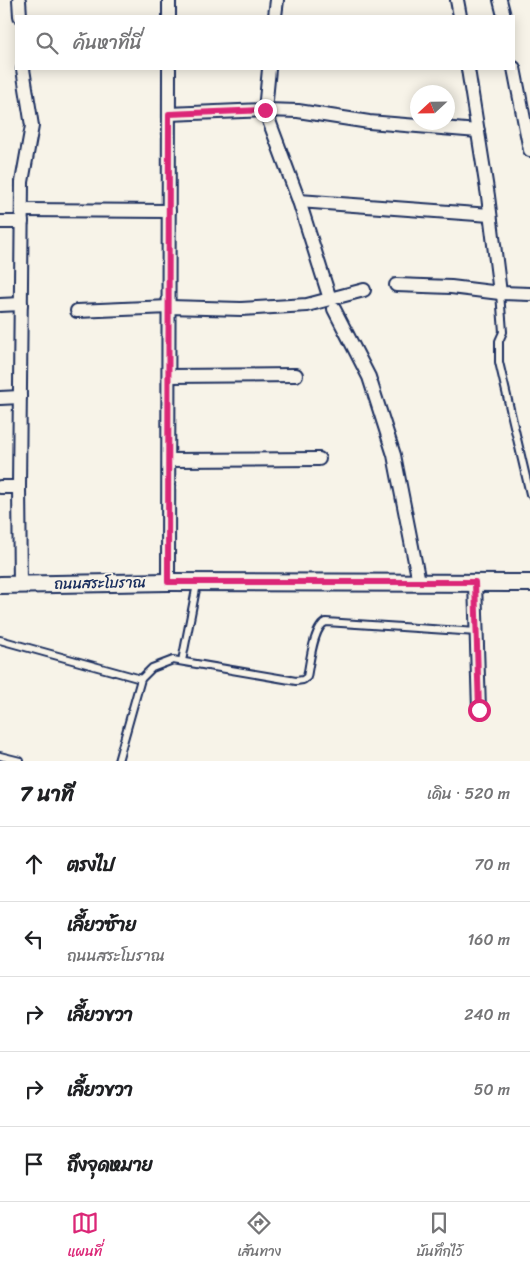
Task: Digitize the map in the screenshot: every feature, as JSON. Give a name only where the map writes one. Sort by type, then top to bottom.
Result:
[{"type":"street","points":[[19,0],[20,15]]},
{"type":"street","points":[[169,0],[169,15]]},
{"type":"street","points":[[274,15],[277,0]]},
{"type":"street","points":[[457,0],[460,15]]},
{"type":"street","points":[[500,0],[504,15]]},
{"type":"street","points":[[20,585],[22,182],[32,126],[23,70]]},
{"type":"street","points":[[168,582],[169,70]]},
{"type":"street","points":[[269,70],[265,110],[332,304],[369,377],[394,455],[419,582]]},
{"type":"street","points":[[468,70],[500,293]]},
{"type":"street","points":[[514,70],[530,150]]},
{"type":"street","points":[[169,114],[265,110],[298,111],[369,122],[478,131]]},
{"type":"street","points":[[298,201],[490,215]]},
{"type":"street","points":[[0,222],[22,216],[169,211]]},
{"type":"street","points":[[396,285],[451,287],[500,293],[530,294]]},
{"type":"street","points":[[76,311],[169,307],[241,309],[332,304],[364,290]]},
{"type":"street","points":[[0,306],[21,304]]},
{"type":"street","points":[[169,376],[296,375]]},
{"type":"street","points":[[0,398],[20,397]]},
{"type":"street","points":[[168,460],[319,459]]},
{"type":"street","points":[[0,487],[19,487]]},
{"type":"street","name":"ถนนสระโบราณ","points":[[0,585],[168,582],[530,583]]},
{"type":"street","points":[[475,582],[479,710]]},
{"type":"lane","points":[[500,293],[503,332],[499,342],[499,362],[530,494]]},
{"type":"lane","points":[[182,661],[198,582]]},
{"type":"lane","points":[[118,761],[141,679],[152,668],[173,660],[296,681],[304,680],[307,677],[316,632],[326,622],[477,632]]},
{"type":"lane","points":[[0,640],[141,679]]},
{"type":"lane","points":[[0,756],[20,761]]},
{"type":"route","points":[[265,110],[169,114],[168,582],[475,582],[479,710]]}]
